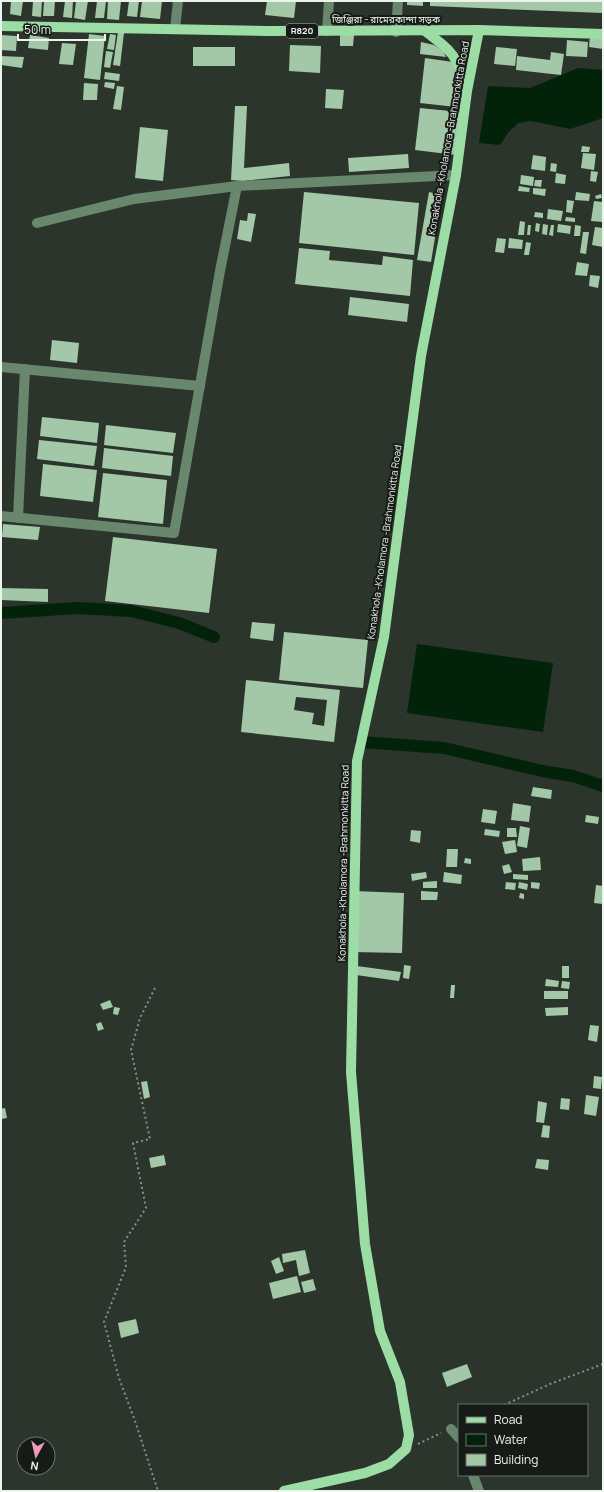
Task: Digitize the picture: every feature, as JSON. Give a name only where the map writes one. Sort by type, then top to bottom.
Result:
[{"type":"main road","name":"জিঞ্জিরা - রামেরকান্দা সড়ক","points":[[1,26],[175,30],[396,32],[479,30],[603,34]]},
{"type":"main road","name":"Konakhola -Kholamora -Brahmonkitta Road","points":[[402,1454],[408,1443],[408,1427],[400,1382],[380,1330],[365,1244],[352,1072],[357,761],[384,637],[421,356],[456,175],[467,91],[479,30]]},
{"type":"main road","points":[[425,31],[452,52],[459,64],[467,91]]},
{"type":"main road","points":[[284,1491],[365,1474],[388,1464],[402,1454]]},
{"type":"street","points":[[175,30],[178,1]]},
{"type":"street","points":[[327,31],[328,1]]},
{"type":"street","points":[[396,32],[398,1]]},
{"type":"street","points":[[37,223],[134,198],[237,186],[456,175]]},
{"type":"street","points":[[1,516],[174,533],[237,186]]},
{"type":"street","points":[[1,367],[200,386]]},
{"type":"street","points":[[18,518],[25,369]]},
{"type":"street","points":[[450,1429],[458,1437]]},
{"type":"street","points":[[474,1476],[479,1491]]},
{"type":"path","points":[[155,988],[140,1018],[131,1050],[150,1139],[133,1143],[146,1208],[124,1242],[126,1267],[104,1322],[119,1378],[158,1491]]},
{"type":"path","points":[[506,1404],[550,1384],[603,1364]]},
{"type":"path","points":[[402,1454],[425,1439],[450,1429]]},
{"type":"water","points":[[578,68],[603,70],[603,118],[570,129],[531,121],[518,123],[508,133],[500,145],[479,143],[488,86],[530,88]]},
{"type":"water","points":[[417,644],[553,663],[543,732],[407,713]]},
{"type":"building","points":[[11,1],[23,1],[21,16],[10,14]]},
{"type":"building","points":[[33,1],[42,1],[41,17],[32,16]]},
{"type":"building","points":[[44,1],[55,1],[54,16],[43,16]]},
{"type":"building","points":[[65,1],[73,1],[72,18],[63,17]]},
{"type":"building","points":[[76,1],[88,1],[85,20],[74,18]]},
{"type":"building","points":[[97,1],[106,1],[104,18],[95,18]]},
{"type":"building","points":[[108,1],[121,1],[119,20],[107,19]]},
{"type":"building","points":[[129,1],[139,1],[137,17],[127,16]]},
{"type":"building","points":[[142,1],[162,1],[160,19],[140,17]]},
{"type":"building","points":[[267,1],[296,1],[294,18],[265,15]]},
{"type":"building","points":[[407,1],[423,1],[423,6],[407,5]]},
{"type":"building","points":[[430,1],[603,1],[603,13],[430,6]]},
{"type":"building","points":[[118,32],[124,33],[120,66],[113,65]]},
{"type":"building","points":[[89,34],[105,36],[100,80],[84,78]]},
{"type":"building","points":[[110,34],[116,35],[114,50],[107,49]]},
{"type":"building","points":[[1,35],[17,36],[16,51],[1,50]]},
{"type":"building","points":[[30,35],[49,38],[48,50],[28,48]]},
{"type":"building","points":[[340,35],[354,35],[353,46],[340,46]]},
{"type":"building","points":[[590,35],[603,36],[603,49],[589,47]]},
{"type":"building","points":[[567,40],[588,42],[587,57],[566,56]]},
{"type":"building","points":[[421,42],[434,45],[443,51],[446,57],[420,54]]},
{"type":"building","points":[[62,43],[76,44],[73,65],[59,64]]},
{"type":"building","points":[[290,45],[321,46],[320,73],[289,71]]},
{"type":"building","points":[[193,47],[235,47],[235,66],[193,66]]},
{"type":"building","points":[[496,47],[517,49],[515,66],[494,64]]},
{"type":"building","points":[[106,51],[113,52],[110,68],[104,67]]},
{"type":"building","points":[[551,52],[564,54],[561,75],[516,70],[517,56],[550,60]]},
{"type":"building","points":[[1,56],[24,57],[22,68],[1,65]]},
{"type":"building","points":[[425,58],[453,62],[459,83],[456,107],[420,103]]},
{"type":"building","points":[[105,72],[120,74],[119,81],[104,79]]},
{"type":"building","points":[[105,82],[115,83],[114,89],[104,87]]},
{"type":"building","points":[[84,83],[98,84],[97,100],[83,100]]},
{"type":"building","points":[[117,86],[124,87],[121,110],[113,109]]},
{"type":"building","points":[[326,89],[344,90],[342,109],[325,108]]},
{"type":"building","points":[[235,106],[247,106],[244,168],[289,163],[290,176],[243,181],[231,180]]},
{"type":"building","points":[[420,108],[460,112],[456,155],[415,150]]},
{"type":"building","points":[[140,127],[168,130],[163,181],[135,178]]},
{"type":"building","points":[[582,146],[590,147],[589,152],[581,152]]},
{"type":"building","points":[[583,153],[596,154],[594,170],[581,168]]},
{"type":"building","points":[[408,154],[409,168],[349,172],[348,158]]},
{"type":"building","points":[[533,155],[546,157],[545,171],[531,169]]},
{"type":"building","points":[[551,163],[557,164],[556,172],[550,171]]},
{"type":"building","points":[[591,171],[598,172],[596,182],[590,181]]},
{"type":"building","points":[[556,173],[566,175],[565,184],[555,183]]},
{"type":"building","points":[[521,175],[534,177],[533,186],[520,184]]},
{"type":"building","points":[[535,180],[542,180],[541,187],[534,186]]},
{"type":"building","points":[[519,186],[530,188],[529,192],[518,191]]},
{"type":"building","points":[[533,188],[546,189],[545,196],[533,194]]},
{"type":"building","points":[[304,192],[419,203],[414,255],[299,243]]},
{"type":"building","points":[[429,192],[442,195],[431,262],[417,260]]},
{"type":"building","points":[[576,192],[590,194],[589,201],[575,200]]},
{"type":"building","points":[[601,194],[602,198],[596,199],[595,196]]},
{"type":"building","points":[[567,200],[574,201],[572,213],[566,212]]},
{"type":"building","points":[[594,201],[603,202],[603,222],[591,221]]},
{"type":"building","points":[[548,209],[563,211],[561,221],[547,219]]},
{"type":"building","points":[[535,212],[543,213],[543,218],[534,217]]},
{"type":"building","points":[[248,213],[256,214],[251,242],[237,239],[240,220],[247,221]]},
{"type":"building","points":[[566,217],[575,218],[575,222],[565,221]]},
{"type":"building","points":[[520,221],[525,222],[524,235],[518,235]]},
{"type":"building","points":[[536,223],[540,224],[539,232],[535,231]]},
{"type":"building","points":[[543,224],[548,225],[547,235],[542,234]]},
{"type":"building","points":[[558,224],[571,226],[570,234],[557,232]]},
{"type":"building","points":[[528,225],[531,225],[530,235],[527,235]]},
{"type":"building","points":[[551,225],[554,225],[553,236],[549,235]]},
{"type":"building","points":[[575,225],[581,226],[580,236],[574,236]]},
{"type":"building","points":[[595,227],[603,228],[603,247],[592,245]]},
{"type":"building","points":[[583,232],[589,232],[586,254],[580,253]]},
{"type":"building","points":[[497,238],[506,239],[504,253],[495,252]]},
{"type":"building","points":[[509,238],[523,240],[522,249],[508,248]]},
{"type":"building","points":[[526,242],[531,243],[529,255],[524,255]]},
{"type":"building","points":[[299,248],[330,251],[329,260],[382,265],[383,256],[413,260],[410,296],[295,284]]},
{"type":"building","points":[[577,262],[589,264],[587,276],[575,275]]},
{"type":"building","points":[[590,275],[600,276],[598,288],[589,286]]},
{"type":"building","points":[[350,297],[409,304],[407,322],[348,315]]},
{"type":"building","points":[[52,340],[79,343],[77,363],[50,360]]},
{"type":"building","points":[[42,417],[99,423],[97,443],[40,436]]},
{"type":"building","points":[[106,425],[176,433],[173,453],[104,445]]},
{"type":"building","points":[[39,440],[97,446],[94,466],[37,459]]},
{"type":"building","points":[[104,448],[173,456],[171,476],[102,468]]},
{"type":"building","points":[[43,464],[97,470],[93,502],[40,496]]},
{"type":"building","points":[[103,473],[167,480],[163,524],[98,517]]},
{"type":"building","points":[[3,524],[40,527],[38,540],[2,537]]},
{"type":"building","points":[[113,537],[217,549],[209,613],[105,601]]},
{"type":"building","points":[[1,588],[48,589],[48,602],[1,600]]},
{"type":"building","points":[[252,622],[275,624],[273,641],[250,638]]},
{"type":"building","points":[[284,632],[368,640],[363,688],[279,680]]},
{"type":"building","points":[[246,680],[340,690],[334,742],[241,732]],"holes":[[[296,697],[327,700],[324,726],[312,724],[314,713],[294,710]]]},
{"type":"building","points":[[533,787],[552,790],[551,799],[531,796]]},
{"type":"building","points":[[513,803],[531,806],[529,822],[511,820]]},
{"type":"building","points":[[483,809],[497,811],[495,824],[481,822]]},
{"type":"building","points":[[586,815],[599,817],[598,824],[585,822]]},
{"type":"building","points":[[520,826],[530,828],[527,848],[517,846]]},
{"type":"building","points":[[507,828],[516,828],[517,837],[507,837]]},
{"type":"building","points":[[485,829],[500,831],[499,837],[484,835]]},
{"type":"building","points":[[411,830],[421,831],[420,843],[410,841]]},
{"type":"building","points":[[515,840],[517,852],[505,854],[502,842]]},
{"type":"building","points":[[447,849],[458,849],[457,867],[446,867]]},
{"type":"building","points":[[540,857],[541,870],[523,871],[522,859]]},
{"type":"building","points":[[465,858],[471,859],[471,864],[464,863]]},
{"type":"building","points":[[509,864],[512,872],[504,874],[502,866]]},
{"type":"building","points":[[426,872],[427,878],[412,881],[411,874]]},
{"type":"building","points":[[444,872],[462,875],[461,884],[443,882]]},
{"type":"building","points":[[513,874],[528,875],[528,880],[513,879]]},
{"type":"building","points":[[437,881],[437,888],[423,888],[423,882]]},
{"type":"building","points":[[506,882],[516,883],[515,890],[505,889]]},
{"type":"building","points":[[519,882],[528,884],[527,890],[518,888]]},
{"type":"building","points":[[531,882],[540,883],[539,889],[531,888]]},
{"type":"building","points":[[596,885],[603,886],[603,904],[594,903]]},
{"type":"building","points":[[354,891],[404,893],[402,953],[352,952]]},
{"type":"building","points":[[421,891],[438,892],[437,900],[421,900]]},
{"type":"building","points":[[520,893],[524,894],[524,899],[519,898]]},
{"type":"building","points":[[404,965],[411,966],[409,979],[403,978]]},
{"type":"building","points":[[357,966],[401,972],[399,981],[356,975]]},
{"type":"building","points":[[562,966],[569,966],[569,978],[562,978]]},
{"type":"building","points":[[546,979],[559,981],[558,987],[545,986]]},
{"type":"building","points":[[562,981],[570,982],[569,989],[561,988]]},
{"type":"building","points":[[451,985],[455,985],[454,998],[450,998]]},
{"type":"building","points":[[544,991],[568,991],[568,999],[544,999]]},
{"type":"building","points":[[110,1000],[113,1007],[103,1010],[100,1004]]},
{"type":"building","points":[[114,1007],[120,1008],[118,1015],[113,1014]]},
{"type":"building","points":[[568,1007],[568,1015],[546,1016],[545,1008]]},
{"type":"building","points":[[101,1022],[104,1029],[98,1031],[96,1024]]},
{"type":"building","points":[[590,1025],[599,1026],[597,1042],[588,1040]]},
{"type":"building","points":[[594,1076],[602,1077],[601,1089],[593,1088]]},
{"type":"building","points":[[147,1081],[150,1097],[144,1099],[141,1082]]},
{"type":"building","points":[[586,1095],[599,1097],[596,1116],[584,1114]]},
{"type":"building","points":[[561,1098],[570,1099],[569,1110],[560,1109]]},
{"type":"building","points":[[538,1101],[547,1103],[544,1123],[536,1122]]},
{"type":"building","points":[[5,1108],[7,1118],[1,1119],[1,1109]]},
{"type":"building","points":[[543,1125],[550,1126],[549,1138],[541,1137]]},
{"type":"building","points":[[164,1155],[166,1165],[151,1168],[149,1158]]},
{"type":"building","points":[[537,1159],[549,1160],[548,1170],[535,1168]]},
{"type":"building","points":[[305,1250],[310,1273],[299,1276],[296,1260],[283,1263],[282,1254]]},
{"type":"building","points":[[279,1257],[284,1271],[276,1274],[271,1261]]},
{"type":"building","points":[[297,1276],[301,1292],[273,1299],[269,1283]]},
{"type":"building","points":[[313,1279],[316,1290],[304,1293],[301,1282]]},
{"type":"building","points":[[136,1319],[139,1333],[121,1338],[118,1323]]},
{"type":"building","points":[[467,1364],[472,1377],[447,1387],[442,1373]]},
{"type":"waterway","points":[[1,613],[77,608],[131,611],[179,623],[214,637]]},
{"type":"waterway","points":[[361,742],[444,748],[542,771],[573,776],[603,786]]}]
